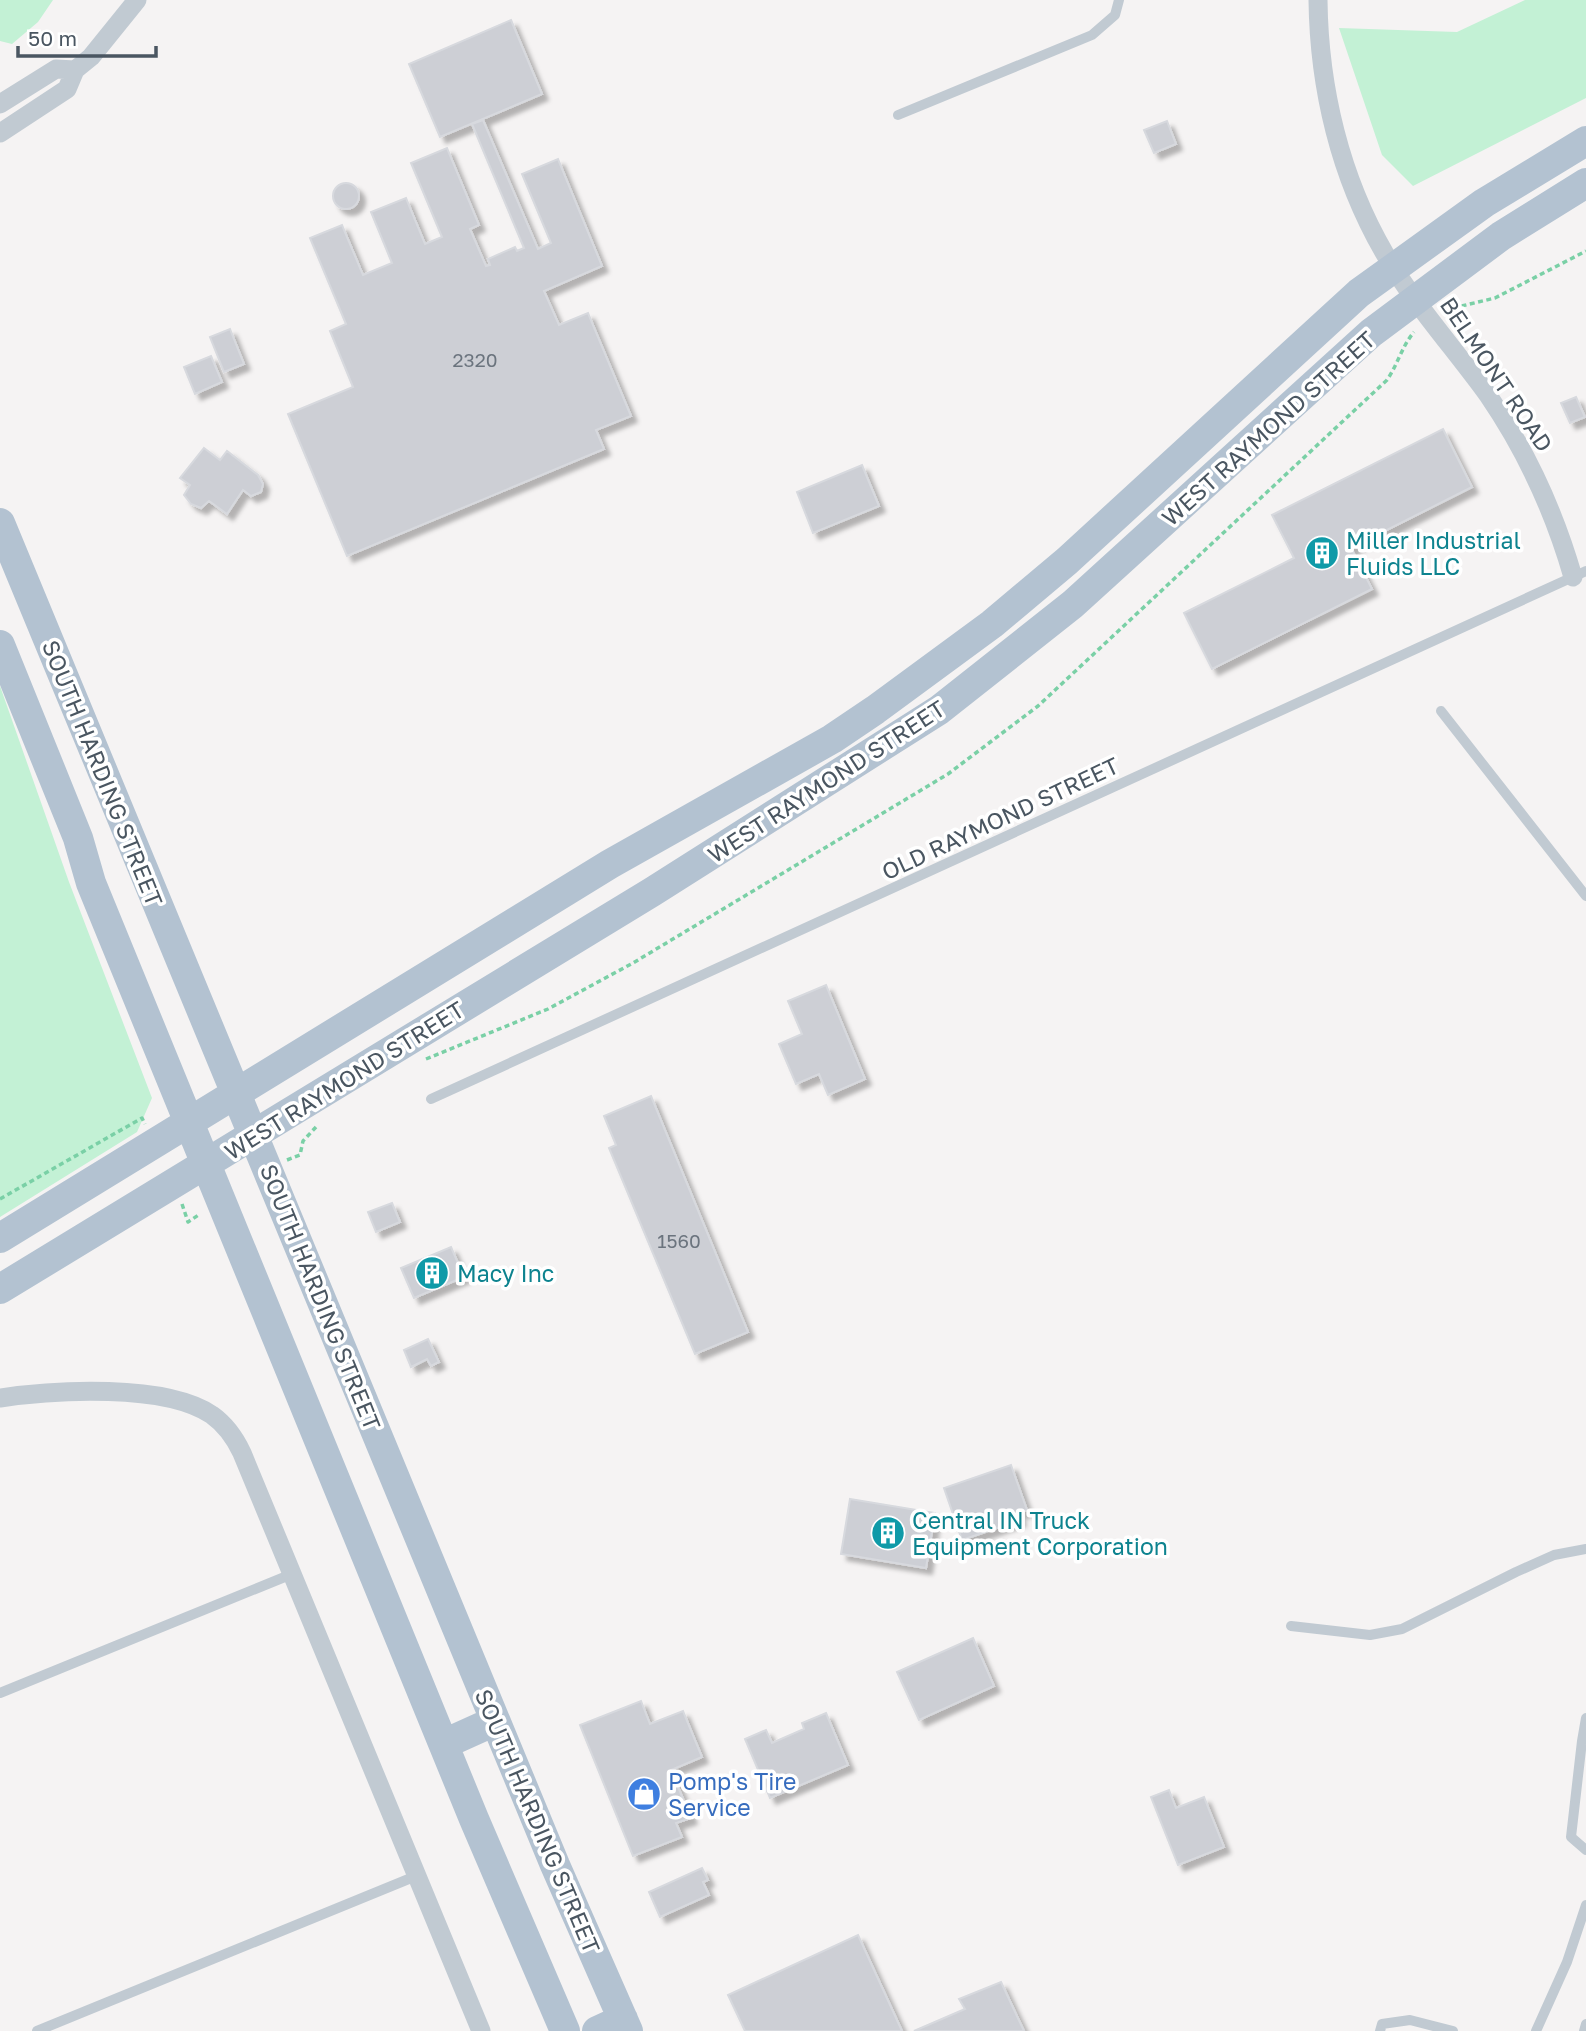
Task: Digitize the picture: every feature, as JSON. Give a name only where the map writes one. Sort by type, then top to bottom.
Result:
[{"type":"main road","name":"WEST RAYMOND STREET","points":[[0,1289],[697,864],[939,710],[1073,604],[1352,350],[1404,282],[1526,175],[1586,141]]},
{"type":"main road","name":"WEST RAYMOND STREET","points":[[0,1238],[610,864],[832,739],[992,624],[1048,577],[1333,315],[1502,236],[1586,183]]},
{"type":"main road","name":"SOUTH HARDING STREET","points":[[0,523],[238,1093],[495,1721],[616,2027]]},
{"type":"main road","name":"SOUTH HARDING STREET","points":[[0,645],[78,838],[90,883],[565,2031]]},
{"type":"main road","points":[[37,736],[82,724]]},
{"type":"main road","points":[[444,1744],[495,1721]]},
{"type":"street","points":[[0,133],[67,89],[75,69],[109,36],[136,0]]},
{"type":"street","name":"BELMONT ROAD","points":[[1318,0],[1323,69],[1336,136],[1363,213],[1404,282],[1486,393],[1522,449],[1580,574]]},
{"type":"street","points":[[0,104],[56,69],[75,69]]},
{"type":"street","points":[[0,1398],[54,1392],[118,1393],[186,1403],[212,1415],[229,1431],[242,1452],[481,2031]]},
{"type":"lane","points":[[898,115],[1092,35],[1115,15],[1119,0]]},
{"type":"lane","name":"OLD RAYMOND STREET","points":[[431,1099],[1580,574]]},
{"type":"lane","points":[[1441,711],[1586,896]]},
{"type":"lane","points":[[1291,1626],[1370,1634],[1402,1629],[1554,1555],[1586,1549]]},
{"type":"lane","points":[[0,1693],[292,1573]]},
{"type":"lane","points":[[1586,1718],[1571,1837],[1586,1850]]},
{"type":"lane","points":[[37,2031],[416,1876]]},
{"type":"lane","points":[[1535,2031],[1567,1962],[1586,1905]]},
{"type":"lane","points":[[1380,2031],[1382,2024],[1410,2020],[1453,2031]]},
{"type":"lane","points":[[1584,2031],[1586,2024]]},
{"type":"green space","points":[[0,0],[53,0],[38,22],[12,44],[0,41]]},
{"type":"green space","points":[[1525,0],[1586,0],[1586,98],[1413,186],[1382,155],[1339,28],[1457,32]]},
{"type":"green space","points":[[0,686],[69,882],[152,1098],[137,1132],[0,1217]]},
{"type":"building","points":[[511,20],[542,94],[440,137],[409,64]]},
{"type":"building","points":[[483,120],[538,249],[551,243],[522,174],[558,159],[602,266],[544,291],[559,325],[588,313],[631,416],[596,430],[604,449],[347,556],[288,414],[353,387],[330,331],[346,324],[310,238],[342,225],[363,275],[392,263],[371,212],[406,198],[425,244],[442,237],[411,163],[447,148],[479,225],[470,229],[486,266],[490,265],[488,259],[515,247],[517,251],[524,248],[472,124]]},
{"type":"building","points":[[1167,121],[1176,144],[1154,153],[1144,130]]},
{"type":"building","points":[[346,183],[355,187],[359,196],[355,205],[346,209],[337,205],[333,196],[337,187]]},
{"type":"building","points":[[230,329],[244,364],[224,372],[210,337]]},
{"type":"building","points":[[211,356],[222,382],[195,394],[184,367]]},
{"type":"building","points":[[1576,397],[1585,417],[1570,423],[1561,403]]},
{"type":"building","name":"Miller Industrial Fluids LLC","points":[[1443,429],[1472,487],[1351,548],[1372,589],[1212,669],[1184,613],[1294,558],[1272,515]]},
{"type":"building","points":[[204,448],[220,460],[227,451],[258,475],[263,484],[261,492],[251,496],[243,490],[227,514],[209,501],[201,508],[191,504],[184,495],[190,485],[180,478]]},
{"type":"building","points":[[862,465],[879,506],[813,533],[797,492]]},
{"type":"building","points":[[826,985],[865,1079],[828,1095],[819,1074],[796,1084],[779,1044],[802,1034],[788,1001]]},
{"type":"building","points":[[651,1096],[748,1332],[695,1354],[609,1148],[616,1145],[604,1116]]},
{"type":"building","points":[[392,1203],[400,1222],[376,1232],[368,1212]]},
{"type":"building","name":"Macy Inc","points":[[451,1247],[464,1277],[414,1298],[401,1268]]},
{"type":"building","points":[[428,1339],[439,1362],[431,1366],[427,1359],[411,1367],[404,1350]]},
{"type":"building","points":[[1011,1465],[1027,1510],[1018,1513],[1020,1520],[962,1540],[944,1488]]},
{"type":"building","name":"Central IN Truck Equipment Corporation","points":[[850,1499],[935,1513],[926,1568],[841,1554]]},
{"type":"building","points":[[973,1638],[994,1686],[919,1720],[897,1672]]},
{"type":"building","name":"Pomp's Tire Service","points":[[641,1701],[650,1724],[683,1711],[702,1757],[671,1770],[691,1818],[676,1823],[682,1837],[633,1856],[580,1725]]},
{"type":"building","points":[[826,1713],[848,1765],[770,1798],[745,1739],[766,1730],[772,1743],[804,1729],[802,1723]]},
{"type":"building","points":[[1169,1790],[1176,1808],[1204,1797],[1224,1847],[1178,1865],[1151,1797]]},
{"type":"building","points":[[702,1868],[708,1880],[703,1882],[709,1895],[660,1917],[649,1892]]},
{"type":"building","points":[[858,1935],[902,2031],[745,2031],[728,1995]]},
{"type":"building","points":[[1001,1982],[1024,2031],[914,2031],[965,2009],[959,1999]]},
{"type":"place","name":"Miller Industrial Fluids LLC","points":[[1322,553]]},
{"type":"place","name":"Macy Inc","points":[[432,1273]]},
{"type":"place","name":"Central IN Truck Equipment Corporation","points":[[888,1533]]},
{"type":"place","name":"Pomp's Tire Service","points":[[644,1794]]}]
